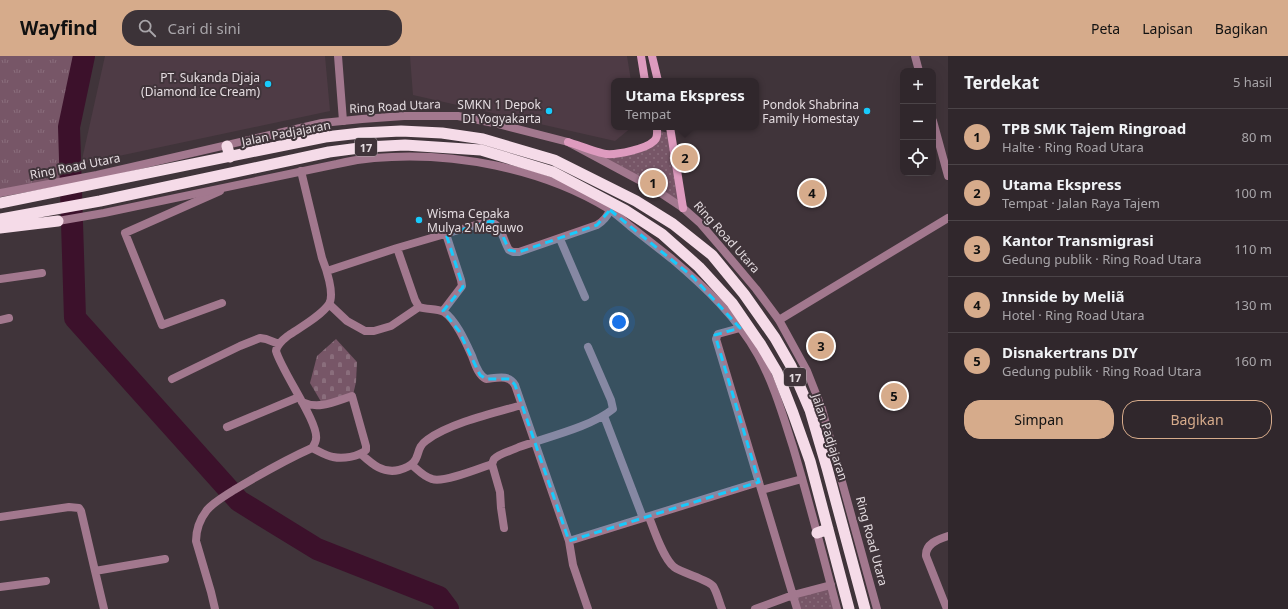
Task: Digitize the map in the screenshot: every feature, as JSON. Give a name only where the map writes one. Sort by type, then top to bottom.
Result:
[{"type":"highway","name":"Jalan Padjajaran","points":[[0,203],[52,189],[98,180],[230,157],[326,138],[361,133],[408,131],[442,133],[483,139],[554,160],[636,201],[674,224],[712,255],[744,294],[775,338],[791,366],[810,410],[865,609]]},
{"type":"highway","name":"17","points":[[0,219],[100,201],[329,152],[368,147],[405,145],[481,150],[553,172],[625,210],[662,234],[699,266],[732,303],[761,345],[777,372],[810,461],[849,609]]},
{"type":"highway","points":[[227,146],[230,157]]},
{"type":"highway","points":[[0,228],[58,221]]},
{"type":"highway","points":[[817,533],[828,529]]},
{"type":"main road","points":[[641,56],[645,78]]},
{"type":"main road","points":[[652,56],[657,78]]},
{"type":"main road","points":[[568,142],[606,154],[626,152],[648,146],[655,141],[657,130]]},
{"type":"main road","points":[[670,130],[683,208]]},
{"type":"street","points":[[338,56],[343,121]]},
{"type":"street","points":[[915,56],[918,68]]},
{"type":"street","name":"Ring Road Utara","points":[[98,180],[322,123],[404,116],[458,116],[494,123],[568,142],[650,186],[683,208],[700,223],[724,251],[756,289],[779,320],[807,371],[822,409],[877,609]]},
{"type":"street","points":[[936,132],[948,176]]},
{"type":"street","points":[[58,221],[104,213],[337,164],[372,158],[406,156],[462,160],[494,166],[542,179],[580,194],[610,210],[653,243],[693,277],[724,308],[740,328],[757,354],[768,375],[784,420],[802,479],[837,609]]},
{"type":"street","points":[[215,609],[196,541],[196,533],[207,510],[219,500],[248,482],[296,455],[312,448],[316,438],[312,421],[277,356],[276,348],[285,338],[321,312],[329,304],[330,299],[330,288],[327,272],[322,258],[301,171]]},
{"type":"street","points":[[222,303],[162,325],[125,233],[231,186]]},
{"type":"street","name":"Ring Road Utara","points":[[0,193],[52,189]]},
{"type":"street","points":[[327,272],[397,248],[492,221],[498,225],[509,250],[519,252],[597,226],[606,218],[610,210]]},
{"type":"street","points":[[779,320],[948,218]]},
{"type":"street","points":[[443,312],[462,286],[446,234]]},
{"type":"street","points":[[560,238],[585,297]]},
{"type":"street","points":[[397,248],[415,300],[419,307]]},
{"type":"street","points":[[0,279],[42,273]]},
{"type":"street","points":[[329,304],[347,321],[365,331],[374,331],[391,326],[419,307],[443,312],[454,322],[468,347],[480,375],[486,379],[510,379],[515,385],[569,541],[573,565],[588,609]]},
{"type":"street","points":[[0,320],[9,318]]},
{"type":"street","points":[[740,328],[718,334],[716,339],[797,609]]},
{"type":"street","points":[[172,379],[260,338],[279,344]]},
{"type":"street","points":[[504,528],[500,492],[492,464],[494,459],[499,455],[534,441],[604,416],[613,409],[588,347]]},
{"type":"street","points":[[301,400],[308,405],[324,405],[352,396],[366,446],[366,450],[361,454],[343,457],[332,457],[312,448]]},
{"type":"street","points":[[227,427],[301,400]]},
{"type":"street","points":[[361,454],[374,466],[386,470],[398,470],[412,465],[425,441],[440,432],[522,405]]},
{"type":"street","points":[[604,416],[646,517],[670,563],[680,570],[711,583],[722,609]]},
{"type":"street","points":[[412,465],[424,475],[434,480],[451,478],[492,464]]},
{"type":"street","points":[[569,541],[646,517],[760,486],[802,479]]},
{"type":"street","points":[[0,517],[79,508],[82,513],[94,571],[104,609]]},
{"type":"street","points":[[947,609],[926,556],[926,552],[928,547],[937,540],[948,536]]},
{"type":"street","points":[[94,571],[165,559]]},
{"type":"street","points":[[0,587],[46,581]]},
{"type":"street","points":[[755,609],[793,595],[831,585]]},
{"type":"highlighted area","points":[[610,210],[693,277],[740,328],[715,335],[759,482],[569,541],[515,385],[510,379],[486,379],[480,375],[459,331],[443,311],[463,287],[446,234],[492,221],[498,225],[509,250],[519,252],[597,225]]},
{"type":"shaded area","points":[[105,56],[325,56],[330,111],[81,164]]},
{"type":"shaded area","name":"SMKN 1 Depok DI Yogyakarta","points":[[410,56],[627,56],[631,78],[611,78],[611,130],[628,130],[615,141],[413,95]]},
{"type":"green space","points":[[0,56],[73,56],[62,124],[68,177],[0,190]]},
{"type":"green space","points":[[660,131],[669,133],[679,201],[580,147],[606,156],[648,148]]},
{"type":"green space","points":[[336,339],[357,362],[356,382],[353,395],[323,405],[310,383],[317,356]]},
{"type":"green space","points":[[831,585],[838,609],[797,609],[793,595]]},
{"type":"waterway","points":[[84,56],[69,127],[75,318],[239,501],[317,549],[439,597],[448,609]]},
{"type":"place","name":"PT. Sukanda Djaja (Diamond Ice Cream)","points":[[268,84]]},
{"type":"place","name":"SMKN 1 Depok DI Yogyakarta","points":[[549,111]]},
{"type":"place","name":"Pondok Shabrina Family Homestay","points":[[867,111]]},
{"type":"place","name":"Utama Ekspress","points":[[685,158]]},
{"type":"place","name":"TPB SMK Tajem Ringroad","points":[[653,183]]},
{"type":"place","name":"Innside by Meliã","points":[[812,193]]},
{"type":"place","name":"Wisma Cepaka Mulya 2 Meguwo","points":[[419,220]]},
{"type":"place","name":"Kantor Transmigrasi","points":[[821,346]]},
{"type":"place","name":"Disnakertrans DIY","points":[[894,396]]}]
